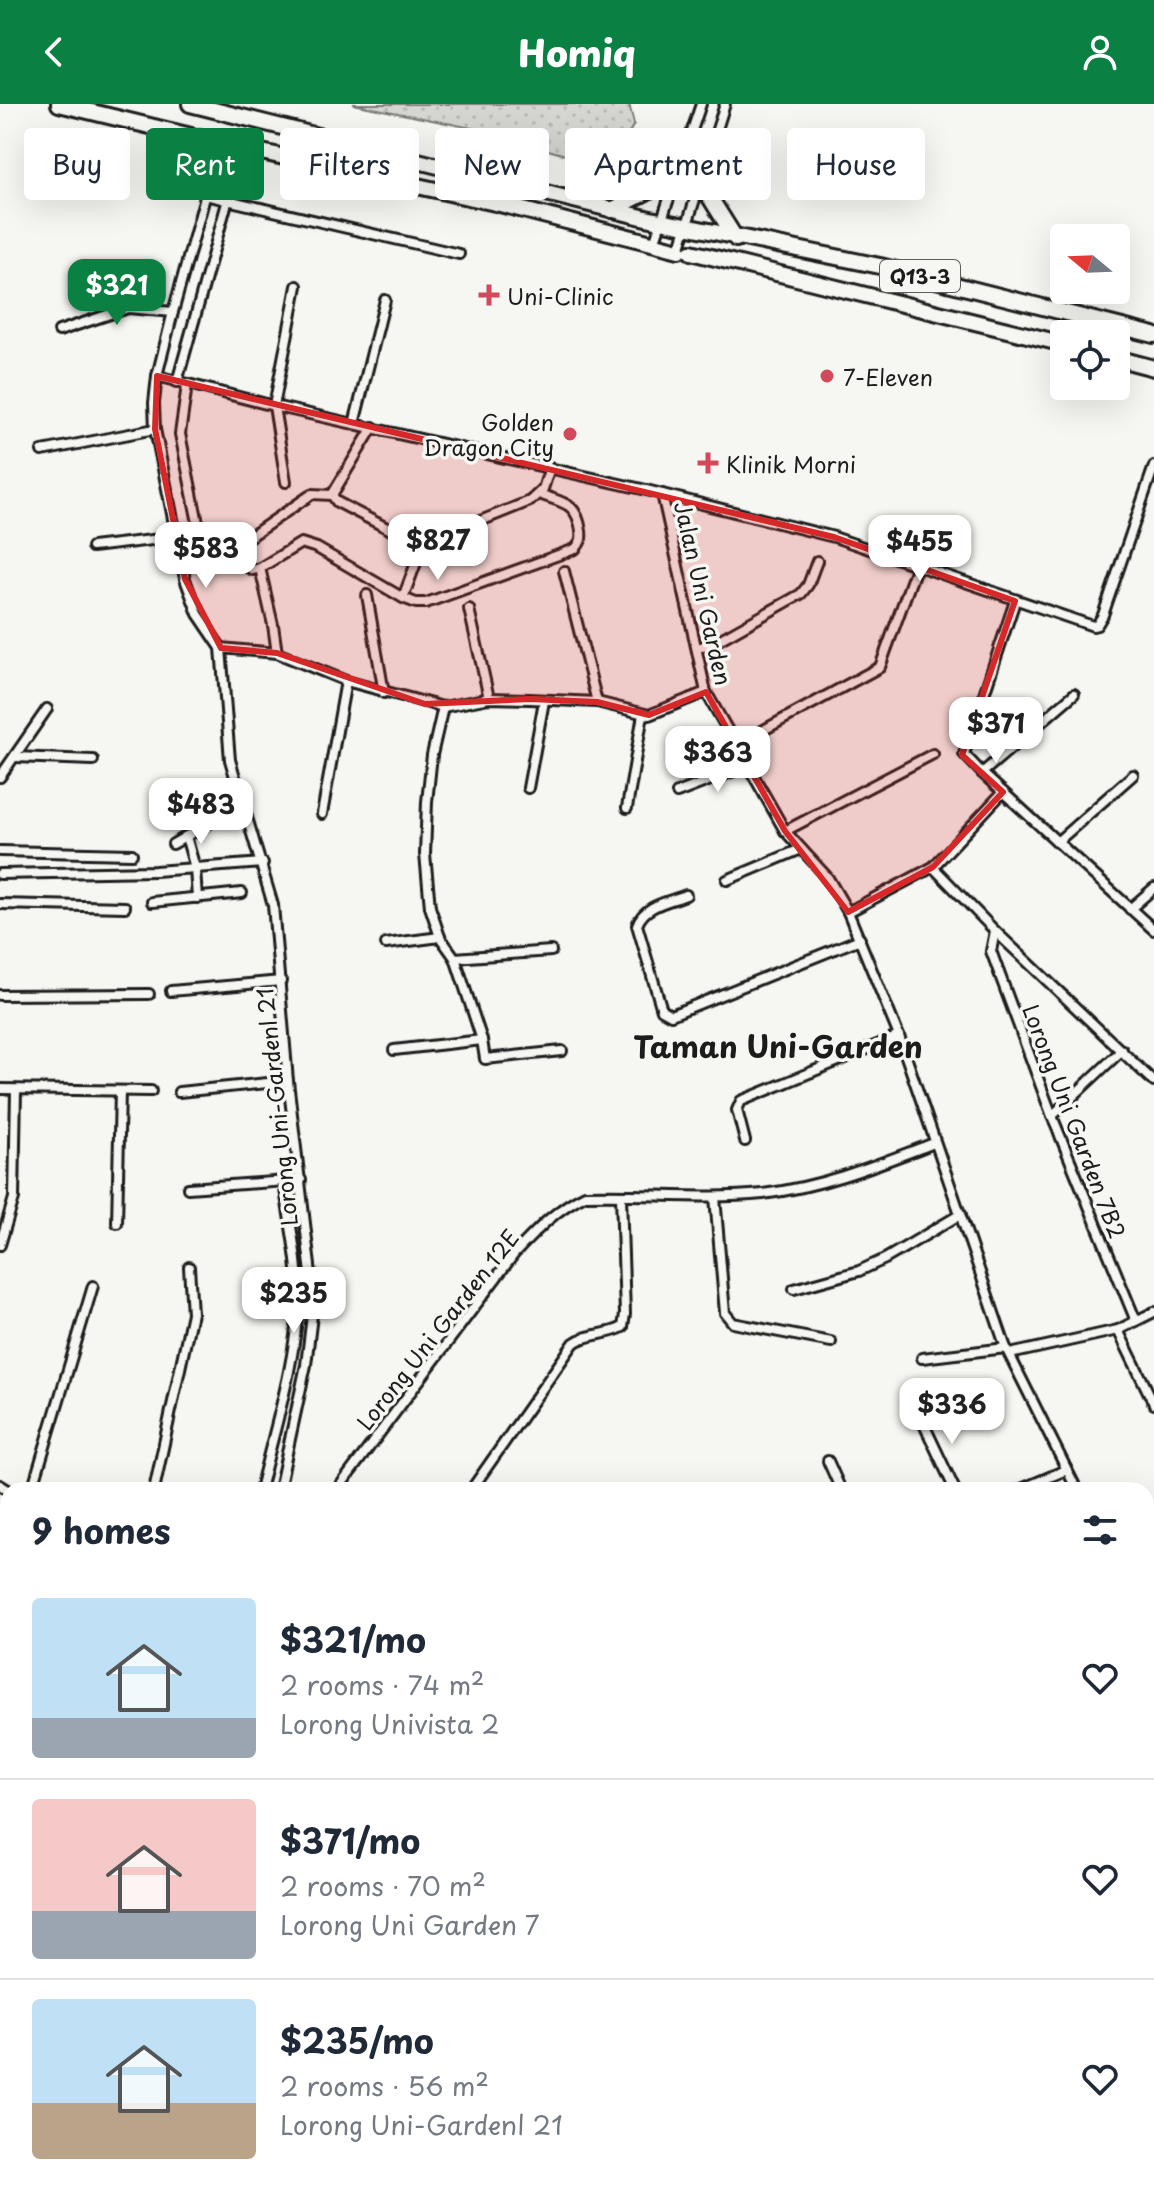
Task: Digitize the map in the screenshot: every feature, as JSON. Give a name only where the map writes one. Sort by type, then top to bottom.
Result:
[{"type":"highway","name":"Q13-3","points":[[59,104],[158,128]]},
{"type":"highway","name":"Q13-3","points":[[190,104],[612,210],[736,239],[880,266],[1154,335]]},
{"type":"highway","name":"Q13-3","points":[[264,153],[500,204],[1050,341]]},
{"type":"highway","points":[[612,210],[631,200]]},
{"type":"highway","points":[[712,200],[736,239]]},
{"type":"highway","points":[[1130,362],[1154,368]]},
{"type":"street","points":[[692,128],[701,104]]},
{"type":"street","points":[[717,128],[725,104]]},
{"type":"street","points":[[204,200],[157,376],[155,429],[185,579],[198,614],[221,648],[277,653],[346,681],[443,707],[489,698],[597,702],[643,714],[655,714],[706,692]]},
{"type":"street","points":[[199,528],[180,434],[182,384],[228,200]]},
{"type":"street","points":[[232,200],[459,254]]},
{"type":"street","points":[[654,243],[668,200]]},
{"type":"street","points":[[685,251],[684,227],[693,200]]},
{"type":"street","points":[[286,482],[274,406],[297,286]]},
{"type":"street","points":[[354,424],[385,300]]},
{"type":"street","points":[[59,331],[128,308],[173,312]]},
{"type":"street","points":[[157,376],[834,537],[1087,625],[1097,625],[1103,615],[1154,466]]},
{"type":"street","points":[[332,495],[373,427]]},
{"type":"street","points":[[42,451],[155,429]]},
{"type":"street","points":[[332,495],[337,502],[423,544],[530,501],[539,494],[550,467]]},
{"type":"street","points":[[332,495],[312,494],[237,547],[247,567],[253,570],[260,568],[301,543],[317,548],[403,598],[426,603],[575,549],[581,535],[577,513],[570,505],[539,494]]},
{"type":"street","name":"Jalan Uni Garden","points":[[662,494],[706,692],[785,831],[828,878],[848,912],[899,1036],[1008,1351],[1073,1482]]},
{"type":"street","points":[[92,547],[178,537]]},
{"type":"street","points":[[403,598],[423,544]]},
{"type":"street","points":[[698,648],[717,641],[801,594],[817,561]]},
{"type":"street","points":[[736,745],[880,667],[917,565]]},
{"type":"street","points":[[260,568],[277,653]]},
{"type":"street","points":[[564,571],[597,702]]},
{"type":"street","points":[[367,595],[384,693]]},
{"type":"street","points":[[1015,601],[964,748],[966,758],[1154,930]]},
{"type":"street","points":[[469,609],[489,698]]},
{"type":"street","name":"Lorong Uni-Gardenl 21","points":[[221,648],[230,760],[273,905],[288,1081],[314,1299],[306,1365],[281,1482]]},
{"type":"street","points":[[322,814],[346,681]]},
{"type":"street","points":[[982,773],[1074,694]]},
{"type":"street","points":[[528,788],[544,701]]},
{"type":"street","points":[[443,707],[432,755],[425,854],[430,907],[440,937],[455,958],[482,1040],[485,1059],[562,1051]]},
{"type":"street","points":[[0,777],[47,709]]},
{"type":"street","points":[[627,808],[643,714]]},
{"type":"street","points":[[785,831],[933,754]]},
{"type":"street","points":[[15,757],[93,760]]},
{"type":"street","points":[[677,793],[747,766]]},
{"type":"street","points":[[1057,842],[1133,775]]},
{"type":"street","points":[[848,912],[933,867],[1003,792]]},
{"type":"street","points":[[173,844],[213,821]]},
{"type":"street","points":[[186,836],[195,868],[197,898]]},
{"type":"street","points":[[727,880],[801,849]]},
{"type":"street","points":[[0,851],[132,854]]},
{"type":"street","points":[[0,874],[263,863]]},
{"type":"street","points":[[933,867],[995,931],[1154,1082]]},
{"type":"street","points":[[1130,909],[1154,888]]},
{"type":"street","points":[[152,902],[242,893]]},
{"type":"street","points":[[686,895],[647,910],[640,915],[637,925],[662,1010],[671,1015],[860,939]]},
{"type":"street","points":[[0,904],[125,907]]},
{"type":"street","name":"Lorong Uni Garden 7B2","points":[[995,931],[991,951],[1052,1116],[1136,1321]]},
{"type":"street","points":[[386,944],[440,937]]},
{"type":"street","points":[[455,958],[551,951]]},
{"type":"street","points":[[171,991],[281,981]]},
{"type":"street","points":[[0,995],[149,994]]},
{"type":"street","points":[[745,1141],[737,1110],[741,1101],[899,1036]]},
{"type":"street","points":[[394,1050],[482,1040]]},
{"type":"street","points":[[1052,1116],[1122,1050]]},
{"type":"street","points":[[179,1092],[288,1081]]},
{"type":"street","points":[[0,1089],[151,1091]]},
{"type":"street","points":[[0,1245],[14,1198],[16,1090]]},
{"type":"street","points":[[117,1223],[120,1091]]},
{"type":"street","points":[[477,1482],[574,1343],[623,1327],[621,1196],[715,1197],[783,1191],[838,1178],[934,1143]]},
{"type":"street","points":[[188,1188],[301,1180]]},
{"type":"street","points":[[262,1482],[289,1361],[298,1304],[284,1182]]},
{"type":"street","name":"Lorong Uni Garden 12E","points":[[343,1482],[514,1254],[544,1223],[585,1195],[621,1196]]},
{"type":"street","points":[[715,1197],[725,1313],[733,1323],[831,1342]]},
{"type":"street","points":[[794,1289],[859,1271],[961,1214]]},
{"type":"street","points":[[156,1482],[192,1313],[189,1267]]},
{"type":"street","points":[[34,1482],[93,1286]]},
{"type":"street","points":[[922,1358],[1008,1351],[1118,1330],[1154,1312]]},
{"type":"street","points":[[1118,1330],[1154,1404]]},
{"type":"street","points":[[289,1361],[306,1365]]},
{"type":"street","points":[[920,1416],[951,1482]]},
{"type":"street","points":[[828,1461],[837,1482]]},
{"type":"street","points":[[1038,1482],[1066,1470]]},
{"type":"highlighted area","points":[[157,376],[834,537],[1015,601],[962,755],[1003,792],[933,867],[848,912],[785,831],[706,692],[649,715],[597,702],[530,699],[425,704],[277,653],[221,648],[185,579],[155,429]]},
{"type":"shaded area","points":[[353,104],[629,104],[634,124],[632,128],[565,128],[565,155],[549,150],[549,128],[471,128]]},
{"type":"place","name":"Uni-Clinic","points":[[489,295]]},
{"type":"place","name":"7-Eleven","points":[[827,376]]},
{"type":"place","name":"Golden Dragon City","points":[[570,434]]},
{"type":"place","name":"Klinik Morni","points":[[708,463]]},
{"type":"district","name":"Taman Uni-Garden","points":[[778,1045]]}]
